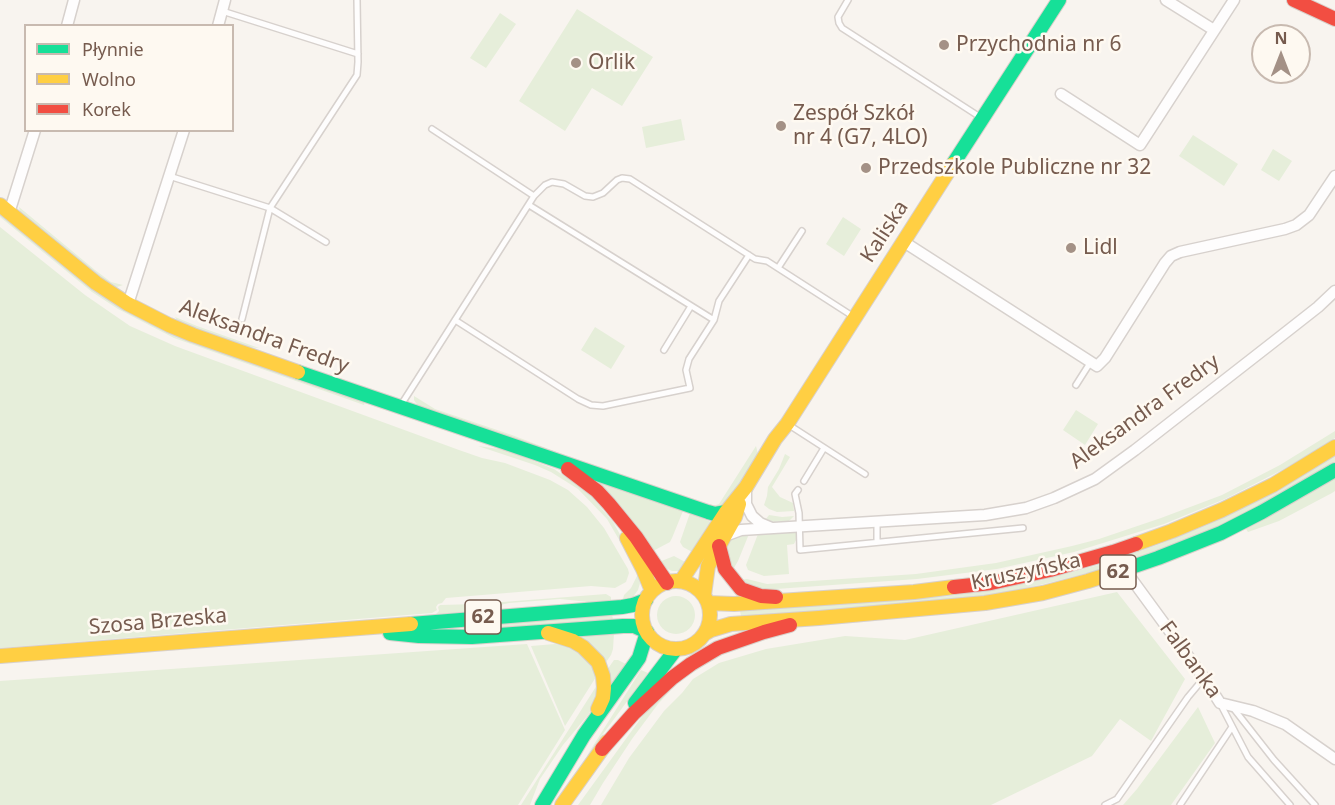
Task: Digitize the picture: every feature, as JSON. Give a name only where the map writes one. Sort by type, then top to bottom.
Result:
[{"type":"main road","name":"Kaliska","points":[[674,582],[746,486],[775,439],[788,424],[1059,0]]},
{"type":"main road","points":[[1294,0],[1334,17]]},
{"type":"main road","name":"Aleksandra Fredry","points":[[5,209],[96,283],[147,315],[193,335],[708,512],[715,514],[726,512]]},
{"type":"main road","name":"Kruszyńska","points":[[706,599],[734,604],[812,599],[951,589],[1021,577],[1089,560],[1146,542],[1222,510],[1273,484],[1335,447]]},
{"type":"main road","name":"Aleksandra Fredry","points":[[542,455],[583,479],[609,504],[674,582]]},
{"type":"main road","name":"Kruszyńska","points":[[704,634],[731,624],[986,603],[1088,581],[1125,570],[1221,533],[1335,470]]},
{"type":"main road","name":"Kaliska","points":[[706,599],[706,571],[735,517],[746,486]]},
{"type":"main road","name":"Aleksandra Fredry","points":[[609,504],[643,568],[649,596]]},
{"type":"main road","points":[[722,541],[725,568],[741,589],[761,596],[812,599]]},
{"type":"main road","name":"62","points":[[649,596],[659,586],[674,582],[694,586],[706,599]]},
{"type":"main road","points":[[584,735],[639,658],[647,632],[643,612],[649,596]]},
{"type":"main road","name":"Szosa Brzeska","points":[[0,656],[622,607],[633,605],[649,596]]},
{"type":"main road","points":[[704,634],[710,617],[706,599]]},
{"type":"main road","points":[[602,749],[652,696],[672,678],[704,656],[748,637],[819,618]]},
{"type":"main road","name":"Szosa Brzeska","points":[[320,630],[449,637],[513,635],[623,626],[634,626],[647,632]]},
{"type":"main road","points":[[542,805],[584,735],[603,698],[603,676],[598,662],[573,641],[546,632]]},
{"type":"main road","name":"62","points":[[647,632],[658,644],[676,649],[692,645],[704,634]]},
{"type":"main road","points":[[562,805],[676,649]]},
{"type":"street","points":[[68,24],[74,0]]},
{"type":"street","points":[[219,24],[225,0]]},
{"type":"street","points":[[1166,0],[1214,30]]},
{"type":"street","points":[[1061,94],[1140,145],[1234,0]]},
{"type":"street","points":[[5,209],[33,132]]},
{"type":"street","points":[[128,304],[182,132]]},
{"type":"street","points":[[904,242],[1095,366],[1100,365],[1165,263],[1172,256],[1180,252],[1296,225],[1309,215],[1335,176]]},
{"type":"street","name":"Aleksandra Fredry","points":[[722,541],[741,530],[985,515],[1040,503],[1083,485],[1106,471],[1318,307],[1335,291]]},
{"type":"street","points":[[746,486],[746,504],[752,516],[760,523],[776,529]]},
{"type":"street","name":"Falbanka","points":[[1125,570],[1204,678],[1220,704],[1253,711],[1285,724],[1335,759]]},
{"type":"lane","points":[[242,319],[270,208],[354,80],[358,69],[357,0]]},
{"type":"lane","points":[[848,0],[838,17],[838,23],[842,28],[983,119]]},
{"type":"lane","points":[[222,11],[358,54]]},
{"type":"lane","points":[[432,129],[534,196]]},
{"type":"lane","points":[[169,176],[270,208],[326,242]]},
{"type":"lane","points":[[400,407],[534,196],[545,185],[552,182],[564,184],[585,196],[597,197],[617,180],[627,178],[755,259],[767,261],[856,318]]},
{"type":"lane","points":[[528,205],[714,320]]},
{"type":"lane","points":[[778,268],[802,231]]},
{"type":"lane","points":[[455,321],[582,402],[591,405],[603,406],[690,388],[686,370],[689,359],[714,320],[719,301],[749,255]]},
{"type":"lane","points":[[664,350],[691,306]]},
{"type":"lane","points":[[1076,385],[1090,363]]},
{"type":"lane","points":[[788,424],[865,474]]},
{"type":"lane","points":[[804,481],[824,448]]},
{"type":"lane","points":[[798,490],[795,494],[799,513],[800,550],[1023,528]]},
{"type":"lane","points":[[876,522],[877,542]]},
{"type":"lane","points":[[1105,805],[1117,799],[1188,697],[1204,678]]},
{"type":"lane","points":[[1220,704],[1248,757],[1290,805]]},
{"type":"lane","points":[[1232,705],[1274,760],[1315,805]]},
{"type":"lane","points":[[1180,805],[1232,727]]},
{"type":"green space","name":"Orlik","points":[[577,9],[653,57],[622,106],[592,88],[565,131],[519,101]]},
{"type":"green space","points":[[500,13],[516,24],[486,68],[470,58]]},
{"type":"green space","points":[[681,119],[685,140],[646,148],[642,127]]},
{"type":"green space","points":[[1193,135],[1238,164],[1224,186],[1179,156]]},
{"type":"green space","points":[[1273,149],[1292,161],[1279,181],[1261,170]]},
{"type":"green space","points":[[19,207],[111,282],[123,285],[117,287],[111,285],[94,273],[20,212]]},
{"type":"green space","points":[[0,213],[94,290],[365,402],[364,405],[174,338],[118,309],[92,292],[0,217]]},
{"type":"green space","points":[[843,217],[861,229],[844,256],[826,244]]},
{"type":"green space","points":[[0,227],[85,295],[130,326],[175,346],[459,450],[505,463],[550,480],[568,490],[587,507],[604,528],[628,569],[626,582],[615,588],[591,586],[446,598],[432,613],[0,648]]},
{"type":"green space","points":[[175,317],[259,348],[247,347],[178,322]]},
{"type":"green space","points":[[595,327],[625,346],[611,369],[581,350]]},
{"type":"green space","points":[[414,396],[435,409],[591,465],[418,406]]},
{"type":"green space","points":[[1076,410],[1098,424],[1085,445],[1063,430]]},
{"type":"green space","points":[[1335,431],[1335,438],[1313,452],[1225,499],[1164,524],[1074,552],[997,569],[917,579],[762,590],[739,580],[747,579],[767,584],[916,574],[996,563],[1072,546],[1161,518],[1222,495],[1280,465]]},
{"type":"green space","points":[[478,446],[506,450],[554,469],[576,484],[591,496],[613,522],[635,561],[632,562],[607,519],[578,489],[535,465]]},
{"type":"green space","points":[[756,446],[758,454],[728,502],[720,509],[713,506],[719,504]]},
{"type":"green space","points":[[785,454],[790,457],[772,487],[780,497],[793,503],[794,511],[777,512],[764,505],[768,487]]},
{"type":"green space","points":[[1335,455],[1335,462],[1268,502],[1208,531],[1108,568],[1044,584],[950,602],[741,616],[740,611],[950,596],[1043,580],[1106,563],[1160,544],[1237,511]]},
{"type":"green space","points":[[1335,478],[1335,491],[1332,493],[1279,521],[1248,532],[1246,529]]},
{"type":"green space","points":[[598,482],[683,511],[670,542],[651,552]]},
{"type":"green space","points":[[690,513],[711,522],[694,553],[683,547],[680,542]]},
{"type":"green space","points":[[769,515],[794,516],[789,521],[774,522],[766,519]]},
{"type":"green space","points":[[795,532],[797,538],[794,544],[787,545],[789,574],[764,576],[748,570],[746,565],[758,534]]},
{"type":"green space","points":[[749,534],[731,573],[726,553],[727,542],[735,536]]},
{"type":"green space","points":[[674,556],[687,563],[680,571],[672,571],[663,567],[659,562]]},
{"type":"green space","points":[[638,574],[640,583],[638,590],[633,597],[623,599],[631,588]]},
{"type":"green space","points":[[1117,592],[1185,679],[1151,741],[1120,719],[1092,756],[991,805],[601,805],[629,758],[664,711],[693,679],[719,663],[766,649],[845,636],[905,640]]},
{"type":"green space","points":[[606,594],[611,597],[611,601],[588,602],[560,599],[509,603],[473,611],[436,614],[440,605]]},
{"type":"green space","points":[[676,596],[690,601],[695,615],[690,629],[676,634],[662,629],[657,615],[662,601]]},
{"type":"green space","points":[[612,614],[613,620],[464,630],[463,628],[464,627]]},
{"type":"green space","points":[[614,633],[613,649],[604,665],[577,637]]},
{"type":"green space","points":[[527,644],[565,730],[518,805],[0,805],[0,681]]},
{"type":"green space","points":[[555,644],[577,650],[592,667],[596,677],[565,726],[531,646]]},
{"type":"green space","points":[[614,660],[628,665],[612,690],[607,670]]},
{"type":"green space","points":[[641,670],[648,673],[586,757]]},
{"type":"green space","points":[[597,685],[594,706],[540,779],[530,805],[521,805]]},
{"type":"green space","points":[[667,688],[670,691],[632,739],[590,805],[578,805],[649,707]]},
{"type":"green space","points":[[1198,707],[1215,743],[1171,805],[1123,805],[1137,789]]},
{"type":"traffic: fast","points":[[953,164],[1059,0]]},
{"type":"traffic: fast","points":[[298,372],[708,512],[715,514],[726,512]]},
{"type":"traffic: fast","points":[[1126,569],[1221,533],[1335,470]]},
{"type":"traffic: fast","points":[[411,624],[622,607],[646,600]]},
{"type":"traffic: fast","points":[[390,633],[472,637],[623,626],[634,626],[647,632]]},
{"type":"traffic: fast","points":[[542,805],[584,735],[639,658],[647,632]]},
{"type":"traffic: fast","points":[[635,703],[676,649]]},
{"type":"traffic: slow","points":[[681,581],[726,512],[746,487],[953,164]]},
{"type":"traffic: slow","points":[[0,205],[96,283],[128,304],[193,335],[298,372]]},
{"type":"traffic: slow","points":[[1136,544],[1222,510],[1273,485],[1335,447]]},
{"type":"traffic: slow","points":[[704,595],[708,566],[735,517],[739,504]]},
{"type":"traffic: slow","points":[[627,538],[652,591]]},
{"type":"traffic: slow","points":[[704,634],[731,624],[985,603],[1043,593],[1126,569]]},
{"type":"traffic: slow","points":[[676,581],[689,584],[700,591],[707,602],[710,615],[707,628],[700,639],[689,646],[676,649],[663,646],[652,639],[645,628],[642,615],[645,602],[652,591],[663,584],[676,581]]},
{"type":"traffic: slow","points":[[708,603],[734,604],[914,592],[954,587]]},
{"type":"traffic: slow","points":[[0,656],[411,624]]},
{"type":"traffic: slow","points":[[548,633],[573,641],[583,647],[598,662],[604,688],[598,709]]},
{"type":"traffic: slow","points":[[562,805],[607,742]]},
{"type":"traffic: jam","points":[[1294,0],[1335,19]]},
{"type":"traffic: jam","points":[[568,469],[597,491],[609,504],[636,537],[667,583]]},
{"type":"traffic: jam","points":[[954,587],[991,583],[1050,570],[1136,544]]},
{"type":"traffic: jam","points":[[719,546],[725,569],[741,589],[761,596],[776,597]]},
{"type":"traffic: jam","points":[[602,749],[634,713],[691,664],[718,648],[790,625]]},
{"type":"place","name":"Przychodnia nr 6","points":[[944,45]]},
{"type":"place","name":"Orlik","points":[[576,63]]},
{"type":"place","name":"Zespół Szkół nr 4 (G7, 4LO)","points":[[781,126]]},
{"type":"place","name":"Przedszkole Publiczne nr 32","points":[[866,168]]},
{"type":"place","name":"Lidl","points":[[1071,248]]}]
